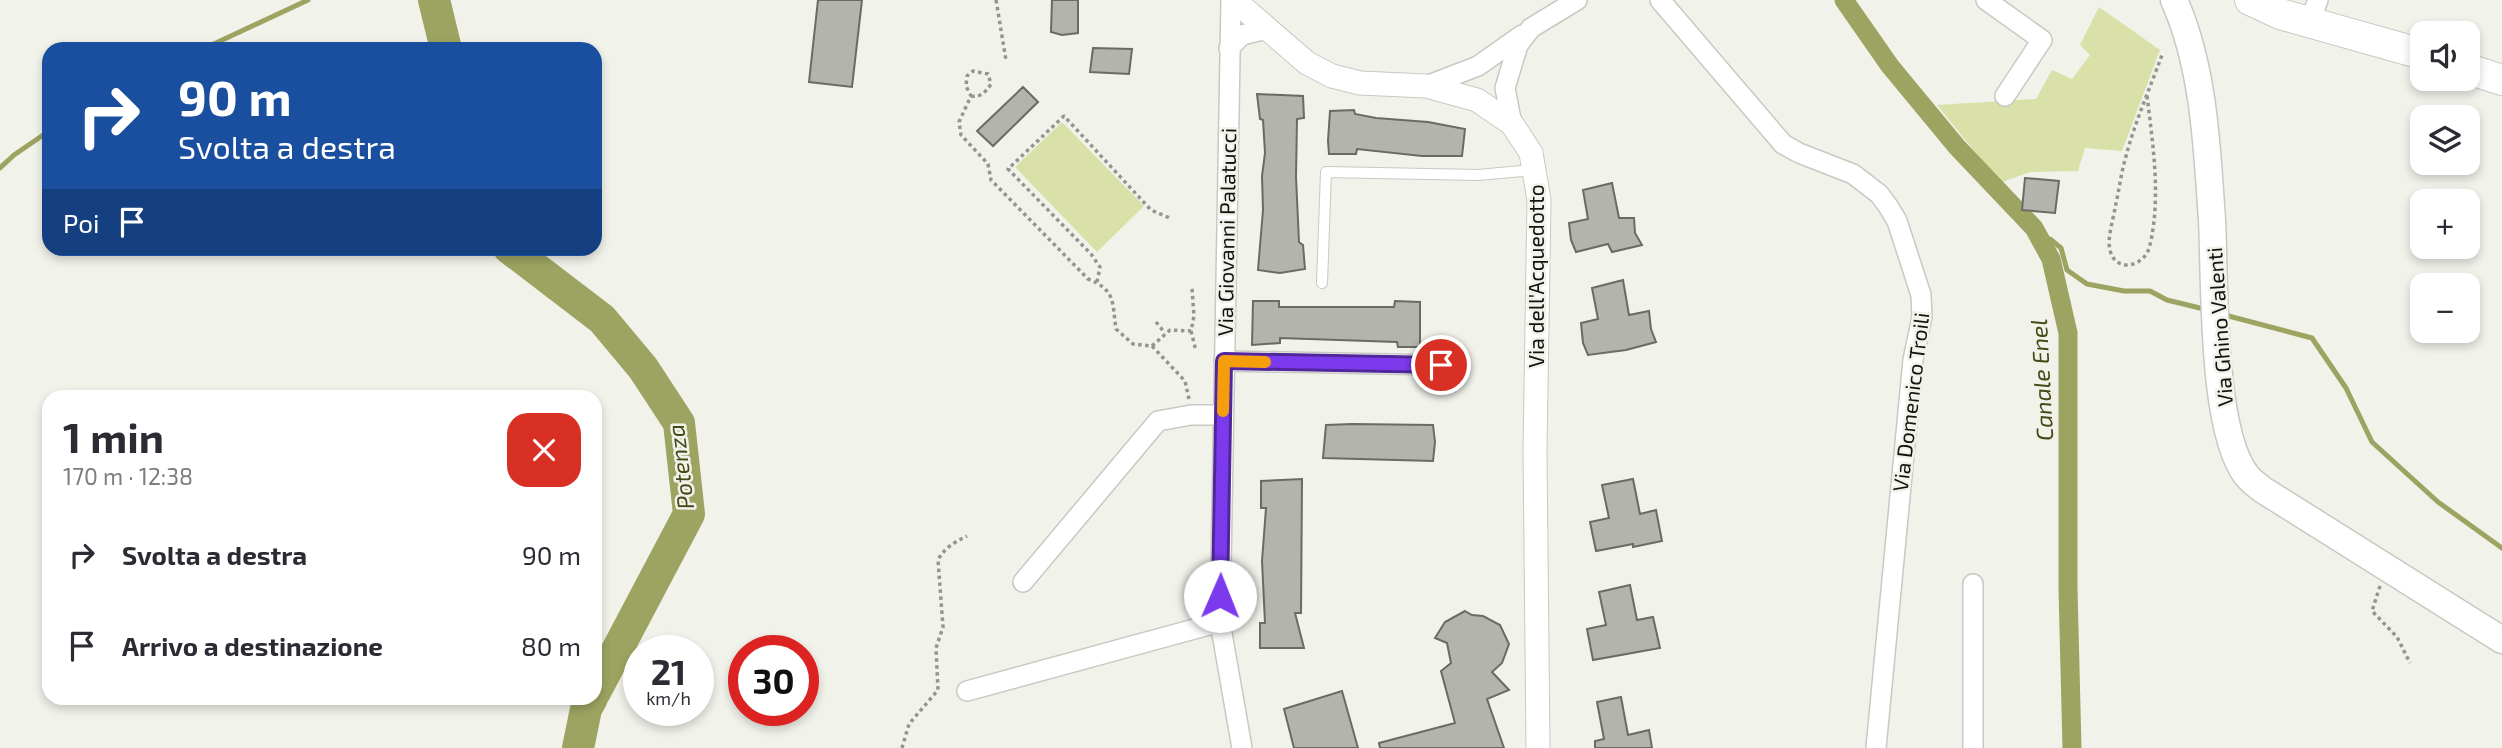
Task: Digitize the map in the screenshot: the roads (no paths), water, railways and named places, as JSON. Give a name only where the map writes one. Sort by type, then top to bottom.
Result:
[{"type":"main road","name":"Via Ghino Valenti","points":[[2174,0],[2189,40],[2200,89],[2211,217],[2218,373],[2229,436],[2238,460],[2247,477],[2263,490],[2502,640]]},
{"type":"main road","points":[[2250,0],[2280,13],[2314,10]]},
{"type":"main road","points":[[2278,0],[2314,10],[2410,49]]},
{"type":"main road","points":[[2480,73],[2502,80]]},
{"type":"street","name":"Via dell'Acquedotto","points":[[1232,0],[1307,62],[1332,76],[1360,83],[1426,86],[1477,100],[1512,124],[1531,153],[1539,200],[1535,451],[1538,748]]},
{"type":"street","name":"Via Giovanni Palatucci","points":[[1232,0],[1220,622],[1242,748]]},
{"type":"street","points":[[1426,86],[1478,66],[1531,28],[1577,0]]},
{"type":"street","name":"Via Domenico Troili","points":[[1660,0],[1783,144],[1853,174],[1879,194],[1897,221],[1921,295],[1922,317],[1913,360],[1876,748]]},
{"type":"street","points":[[1986,0],[2042,40],[2005,96]]},
{"type":"street","points":[[1512,124],[1505,88],[1518,44],[1531,28]]},
{"type":"street","points":[[1229,48],[1242,35],[1268,29]]},
{"type":"street","points":[[1224,361],[1441,365]]},
{"type":"street","points":[[1023,582],[1158,422],[1191,415],[1223,415]]},
{"type":"street","points":[[1973,583],[1973,748]]},
{"type":"street","points":[[967,691],[1220,622]]},
{"type":"lane","points":[[1322,283],[1326,172],[1478,175],[1534,170]]},
{"type":"waterway","points":[[218,42],[308,0]]},
{"type":"waterway","name":"Potenza","points":[[434,0],[444,42]]},
{"type":"waterway","name":"Canale Enel","points":[[1844,0],[1890,66],[1957,147],[2034,228],[2051,259],[2068,333],[2068,589],[2072,748]]},
{"type":"waterway","points":[[0,168],[42,136]]},
{"type":"waterway","points":[[2040,239],[2050,239],[2061,248],[2067,270],[2087,284],[2124,291],[2150,291],[2167,300],[2208,310]]},
{"type":"waterway","name":"Potenza","points":[[519,256],[602,319],[643,368],[679,423],[689,514],[602,679]]},
{"type":"waterway","points":[[2221,314],[2312,338],[2346,388],[2372,442],[2438,502],[2502,548]]},
{"type":"waterway","name":"Potenza","points":[[578,748],[588,705]]}]
